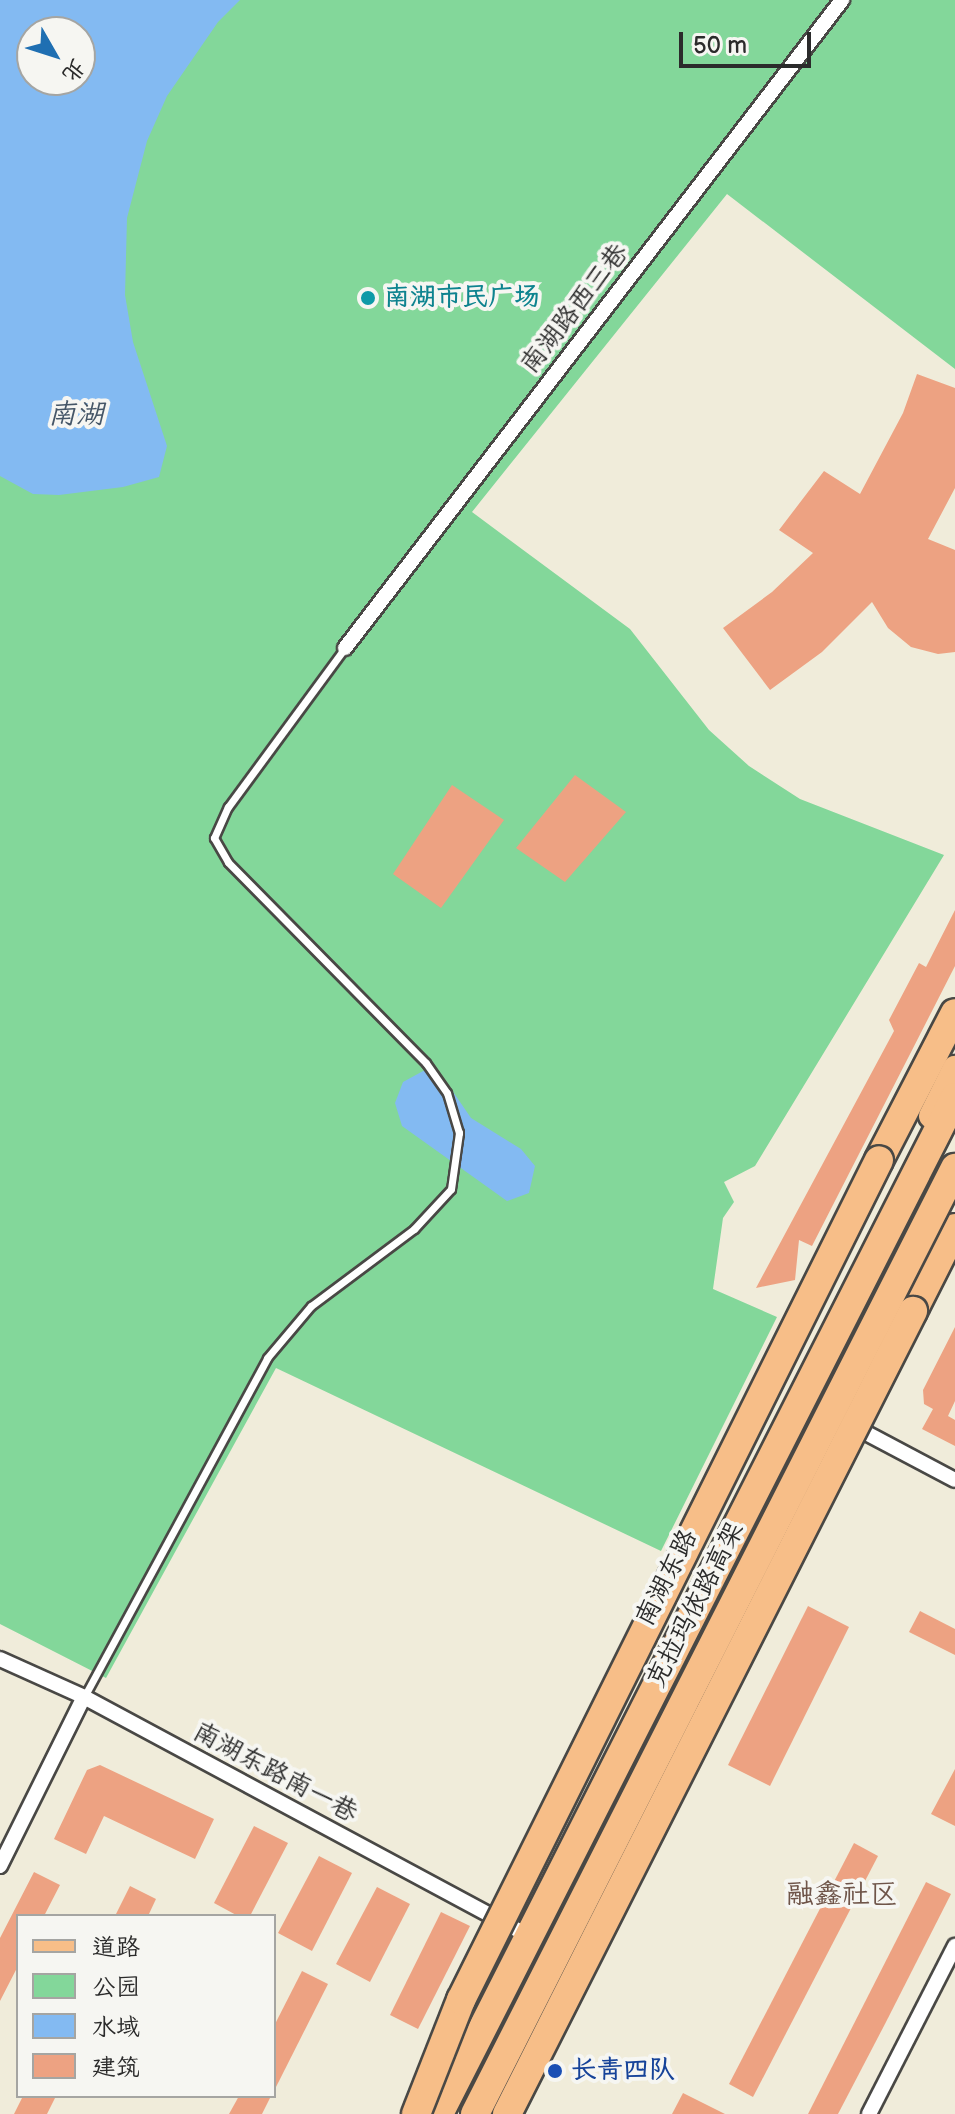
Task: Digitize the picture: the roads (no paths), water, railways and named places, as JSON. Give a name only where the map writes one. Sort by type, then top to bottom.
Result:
[{"type":"highway","points":[[416,2114],[461,2000],[955,1013]]},
{"type":"highway","name":"克拉玛依路高架","points":[[436,2114],[955,1097]]},
{"type":"highway","name":"克拉玛依路高架","points":[[472,2114],[955,1170]]},
{"type":"highway","points":[[507,2114],[955,1228]]},
{"type":"main road","name":"南湖东路","points":[[436,2114],[634,1705],[955,1068]]},
{"type":"main road","points":[[472,2114],[823,1411],[955,1170]]},
{"type":"street","name":"南湖路西三巷","points":[[345,648],[842,0]]},
{"type":"street","points":[[823,1411],[955,1480]]},
{"type":"street","name":"南湖东路南一巷","points":[[0,1659],[84,1697],[525,1934]]},
{"type":"street","points":[[0,1866],[84,1697]]},
{"type":"street","points":[[869,2114],[955,1946]]},
{"type":"lane","points":[[84,1697],[267,1358],[311,1306],[414,1229],[451,1189],[459,1133],[447,1093],[426,1063],[228,862],[214,838],[228,807],[345,648]]},
{"type":"water","name":"南湖","points":[[0,0],[240,0],[218,22],[167,96],[147,141],[127,218],[125,295],[133,342],[167,446],[159,477],[123,487],[59,495],[33,494],[0,476]]},
{"type":"water","points":[[425,1070],[447,1083],[471,1118],[521,1149],[535,1166],[529,1193],[507,1201],[402,1126],[395,1103],[403,1082]]},
{"type":"place","name":"南湖市民广场","points":[[368,298]]},
{"type":"place","name":"长青四队","points":[[555,2071]]},
{"type":"district","name":"融鑫社区","points":[[842,1895]]}]
